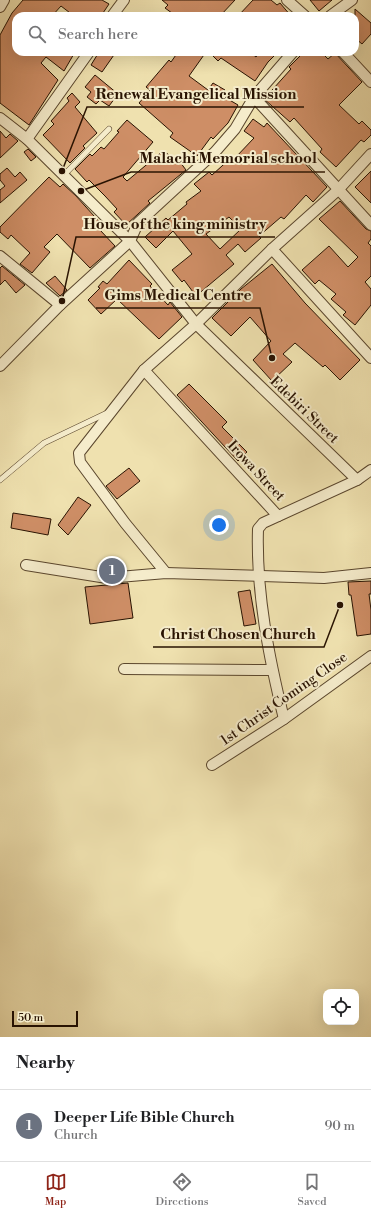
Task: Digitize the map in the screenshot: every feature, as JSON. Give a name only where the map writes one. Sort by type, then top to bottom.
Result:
[{"type":"street","points":[[0,6],[4,0]]},
{"type":"street","points":[[115,12],[124,0]]},
{"type":"street","points":[[287,0],[300,12]]},
{"type":"street","points":[[336,12],[352,0]]},
{"type":"street","points":[[28,139],[86,56]]},
{"type":"street","points":[[0,366],[60,305],[130,241],[138,223],[215,152],[235,129],[254,97],[290,56]]},
{"type":"street","points":[[347,56],[371,82]]},
{"type":"street","points":[[254,97],[371,225]]},
{"type":"street","name":"Edebiri Street","points":[[0,118],[28,139],[63,176],[130,241],[196,324],[357,480]]},
{"type":"street","points":[[166,573],[125,523],[80,462],[80,453],[144,370],[196,324],[272,249],[338,190],[371,154]]},
{"type":"street","points":[[272,249],[371,358]]},
{"type":"street","points":[[0,256],[60,305]]},
{"type":"street","name":"Irowa Street","points":[[144,370],[278,516],[357,480],[371,470]]},
{"type":"street","points":[[278,516],[263,523],[258,529],[259,575],[272,670],[284,719]]},
{"type":"street","points":[[26,565],[107,578],[166,573],[324,578],[371,573]]},
{"type":"street","name":"1st Christ Coming Close","points":[[212,765],[284,719],[371,656]]},
{"type":"street","points":[[124,669],[272,670]]},
{"type":"lane","points":[[63,176],[109,129]]},
{"type":"lane","points":[[0,480],[44,443],[112,411]]},
{"type":"building","points":[[23,0],[102,0],[109,4],[104,12],[69,12],[61,6],[56,12],[13,12]]},
{"type":"building","points":[[162,0],[235,0],[224,12],[170,12],[165,8],[168,5]]},
{"type":"building","points":[[253,0],[271,0],[277,5],[280,3],[288,12],[266,12],[242,12]]},
{"type":"building","points":[[310,0],[332,0],[319,11]]},
{"type":"building","points":[[359,12],[371,23],[371,34],[362,44],[359,41]]},
{"type":"building","points":[[12,13],[12,56],[73,56],[64,71],[46,57],[41,63],[58,80],[29,125],[0,103],[0,35]]},
{"type":"building","points":[[97,56],[113,56],[102,72],[91,65]]},
{"type":"building","points":[[175,56],[203,56],[189,76],[208,90],[213,83],[225,90],[221,95],[238,105],[228,123],[213,139],[211,137],[197,156],[170,137],[173,133],[139,103],[150,90],[146,87],[169,60],[171,62]]},
{"type":"building","points":[[213,56],[274,56],[255,81],[221,58],[218,61]]},
{"type":"building","points":[[300,56],[325,56],[328,59],[332,56],[338,56],[362,82],[339,105],[359,124],[362,121],[371,130],[371,135],[364,142],[361,140],[336,167],[320,152],[322,149],[294,118],[290,122],[264,99],[291,69],[289,67]]},
{"type":"building","points":[[95,75],[118,94],[109,106],[100,100],[96,104],[87,97],[91,92],[85,87]]},
{"type":"building","points":[[72,93],[80,102],[75,107],[97,133],[83,146],[85,148],[70,163],[43,135],[54,124],[51,121],[69,101],[67,98]]},
{"type":"building","points":[[253,119],[264,127],[267,123],[327,187],[313,202],[306,195],[284,219],[281,217],[259,236],[261,238],[245,252],[238,244],[226,255],[234,264],[196,296],[184,280],[182,282],[172,270],[192,254],[173,231],[156,248],[145,237],[166,218],[168,220],[187,204],[186,202],[201,191],[194,184],[209,172],[212,175],[233,156],[235,158],[254,138],[244,131]],"holes":[[[229,217],[241,229],[220,249],[206,234]]]},
{"type":"building","points":[[127,120],[153,142],[123,177],[127,181],[163,151],[180,162],[186,170],[148,201],[150,203],[126,225],[114,212],[117,209],[89,180],[87,182],[75,169],[90,154],[92,156],[101,147],[104,149]]},
{"type":"building","points":[[0,131],[6,138],[10,134],[18,141],[0,158]]},
{"type":"building","points":[[28,149],[36,157],[31,161],[24,152]]},
{"type":"building","points":[[7,168],[15,177],[20,172],[27,180],[0,203],[0,190],[5,186],[0,180],[0,174]]},
{"type":"building","points":[[371,171],[371,203],[355,187]]},
{"type":"building","points":[[49,177],[60,187],[63,184],[76,196],[104,227],[100,230],[115,246],[90,268],[57,234],[44,247],[50,252],[32,273],[20,264],[30,253],[11,235],[8,239],[0,232],[0,227]]},
{"type":"building","points":[[340,201],[366,229],[371,231],[371,239],[368,243],[371,246],[371,276],[365,282],[371,289],[371,305],[355,325],[343,315],[346,312],[331,299],[336,294],[319,280],[315,284],[302,270],[329,246],[348,267],[358,257],[319,219]]},
{"type":"building","points":[[129,260],[152,284],[150,286],[168,305],[170,302],[182,317],[159,339],[117,299],[101,314],[88,300],[100,288],[98,287],[103,281],[107,284]]},
{"type":"building","points":[[272,264],[305,303],[360,360],[340,380],[325,365],[323,367],[295,343],[283,354],[292,362],[272,381],[253,360],[271,341],[250,317],[231,336],[212,318],[241,289]]},
{"type":"building","points":[[2,266],[25,285],[16,293],[5,280],[0,285],[0,268]]},
{"type":"building","points":[[55,276],[67,290],[60,296],[46,283]]},
{"type":"building","points":[[189,384],[227,422],[222,427],[247,452],[238,461],[177,395]]},
{"type":"building","points":[[129,468],[140,481],[117,499],[106,486]]},
{"type":"building","points":[[78,497],[91,505],[68,535],[58,525]]},
{"type":"building","points":[[13,513],[51,519],[48,535],[11,528]]},
{"type":"building","points":[[371,581],[371,594],[369,594],[371,634],[357,636],[348,582]]},
{"type":"building","points":[[128,583],[133,618],[90,624],[85,587]]},
{"type":"building","points":[[250,590],[256,624],[244,626],[238,592]]},
{"type":"place","name":"Renewal Evangelical Mission","points":[[62,171]]},
{"type":"place","name":"Malachi Memorial school","points":[[81,191]]},
{"type":"place","name":"House of the king ministry","points":[[62,301]]},
{"type":"place","name":"Gims Medical Centre","points":[[272,358]]},
{"type":"place","name":"Deeper Life Bible Church","points":[[112,571]]},
{"type":"place","name":"Christ Chosen Church","points":[[340,605]]}]
